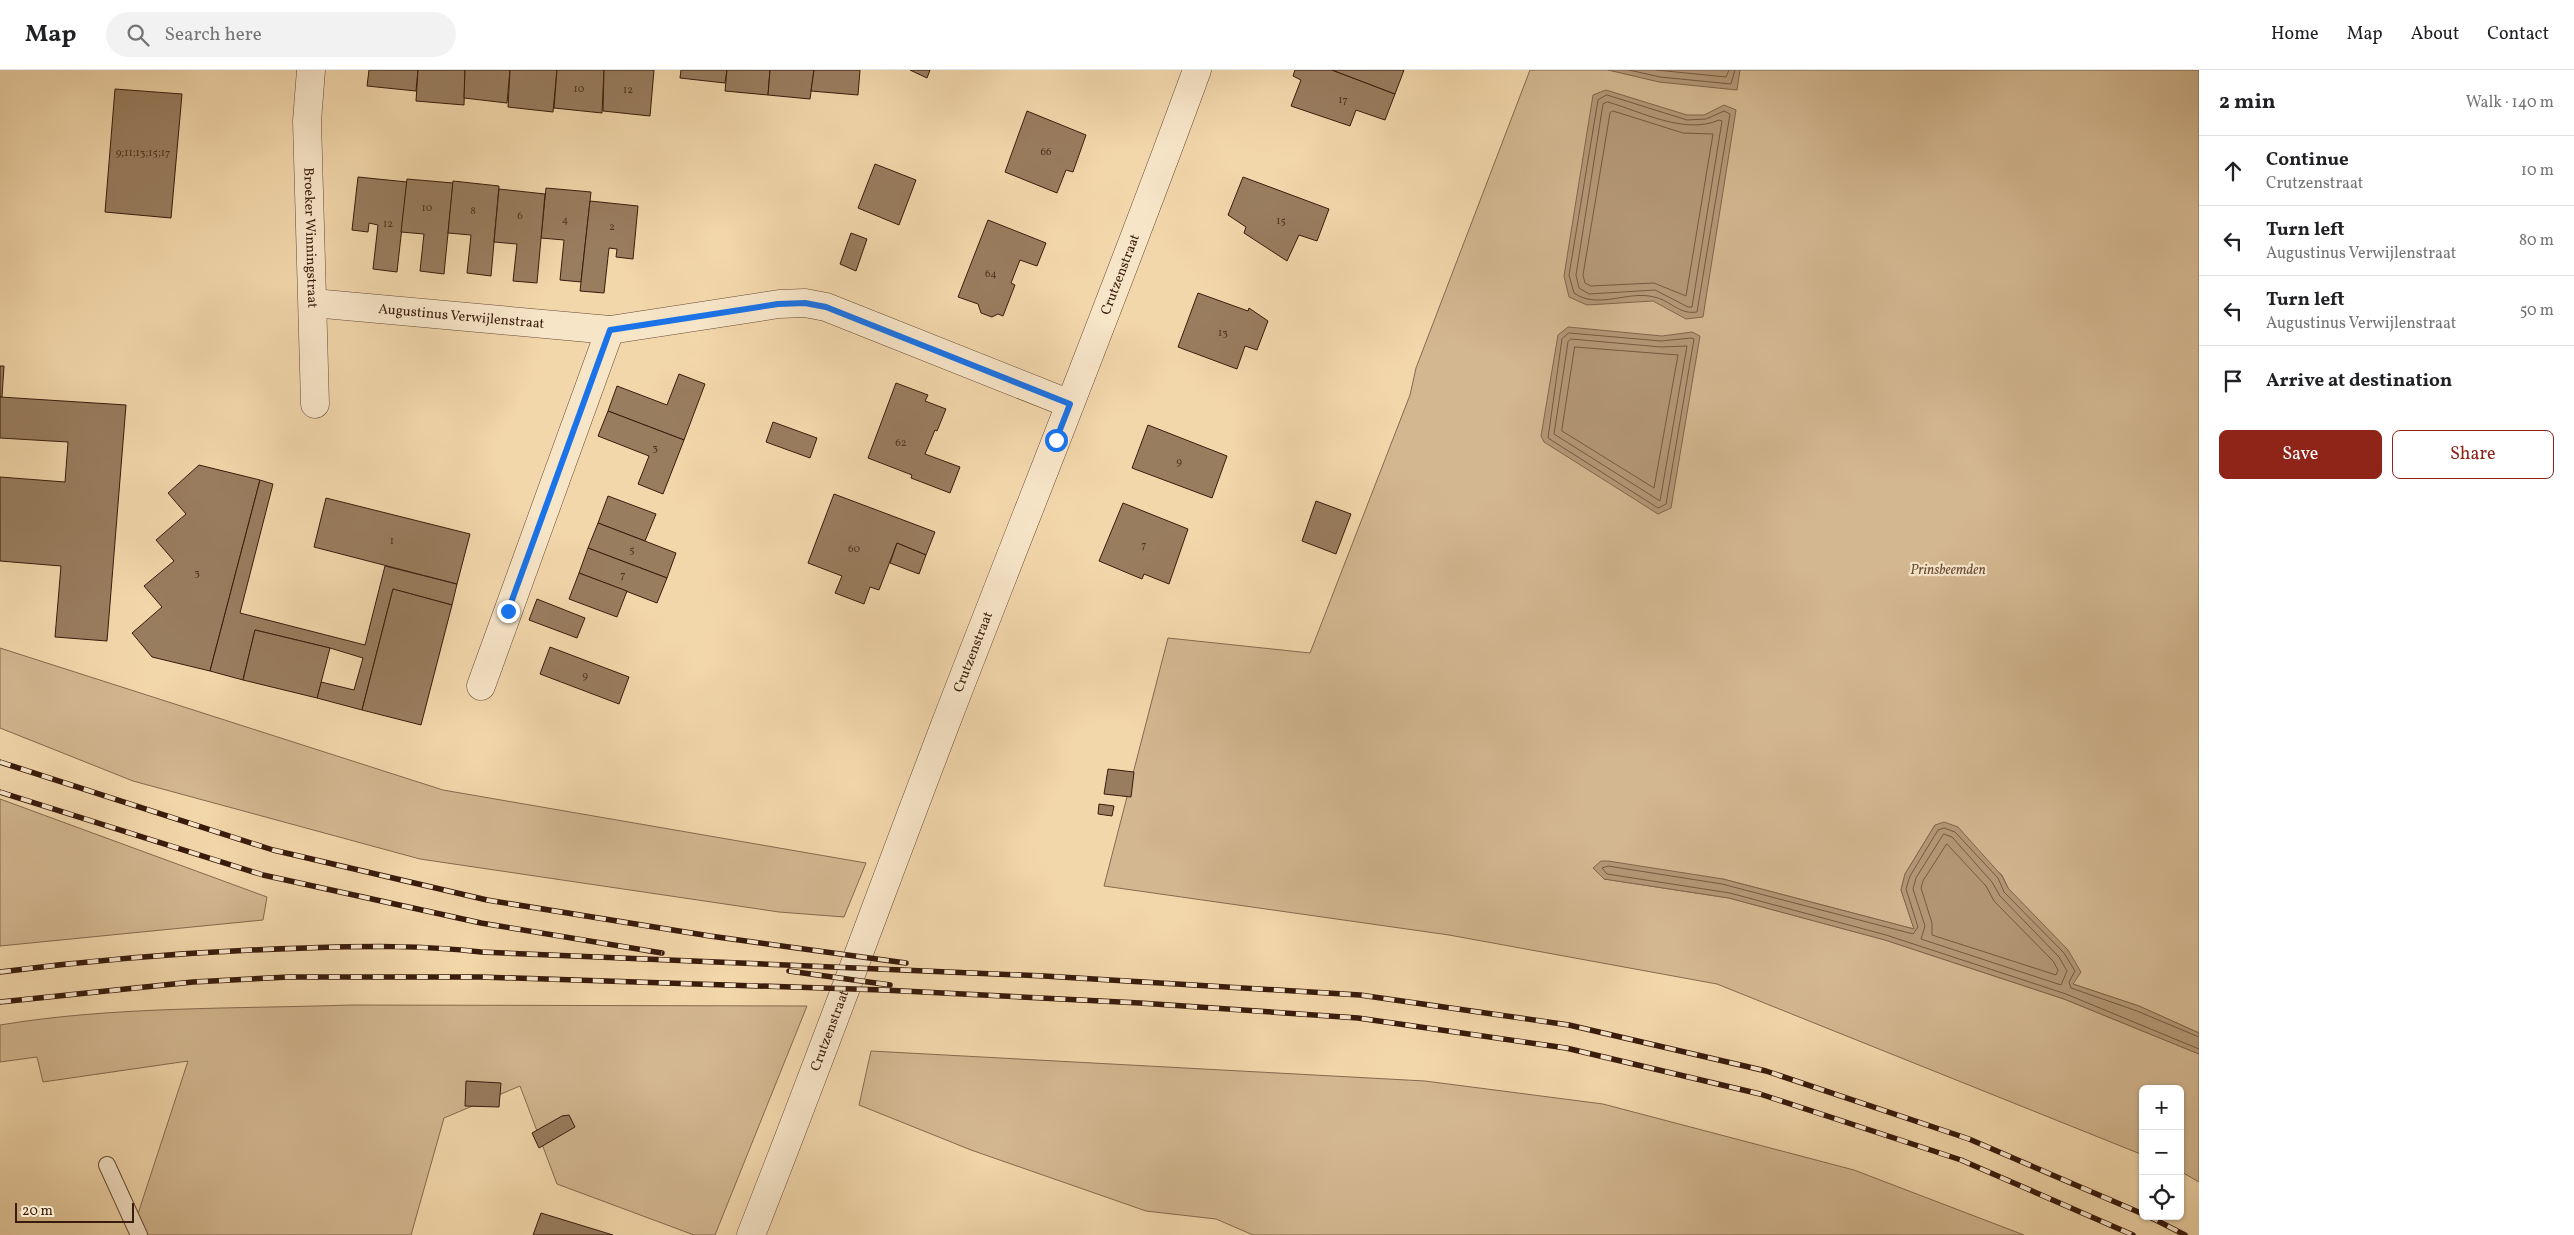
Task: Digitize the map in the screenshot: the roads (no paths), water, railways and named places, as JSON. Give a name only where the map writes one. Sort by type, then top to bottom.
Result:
[{"type":"street","name":"Broeker Winningstraat","points":[[311,70],[307,121],[316,404]]},
{"type":"street","name":"Crutzenstraat","points":[[751,1235],[818,1068],[892,864],[1148,204],[1197,70]]},
{"type":"street","name":"Augustinus Verwijlenstraat","points":[[313,303],[610,330],[778,304],[805,303],[826,307],[1070,404]]},
{"type":"street","points":[[481,686],[610,330]]},
{"type":"lane","points":[[107,1165],[139,1235]]},
{"type":"water","points":[[1608,70],[1740,70],[1737,90],[1659,82]]},
{"type":"water","points":[[1606,90],[1687,115],[1704,115],[1724,105],[1736,110],[1703,317],[1686,319],[1653,301],[1587,305],[1569,297],[1564,276],[1593,95]]},
{"type":"water","points":[[1568,327],[1662,336],[1692,332],[1700,336],[1671,508],[1658,514],[1544,442],[1541,436],[1558,335]]},
{"type":"water","points":[[1944,822],[1958,827],[2002,876],[2008,888],[2068,950],[2081,972],[2073,984],[2139,1006],[2199,1033],[2199,1054],[2064,999],[1885,940],[1729,898],[1604,879],[1593,868],[1601,861],[1608,861],[1723,879],[1914,929],[1901,890],[1905,874],[1935,825]]},
{"type":"railway","points":[[0,762],[273,850],[487,900],[710,936],[906,963]]},
{"type":"railway","points":[[0,792],[263,875],[481,923],[662,953]]},
{"type":"railway","points":[[0,972],[115,959],[191,953],[268,949],[394,947],[1044,976],[1360,995],[1569,1025],[1766,1071],[1969,1139],[2139,1212]]},
{"type":"railway","points":[[789,971],[890,985]]},
{"type":"railway","points":[[0,1002],[193,982],[289,977],[481,977],[883,990],[1140,1003],[1358,1018],[1566,1048],[1760,1094],[1961,1160],[2133,1235]]},
{"type":"railway","points":[[2156,1220],[2185,1235]]},
{"type":"park label","name":"Prinsbeemden","points":[[1948,570]]}]
